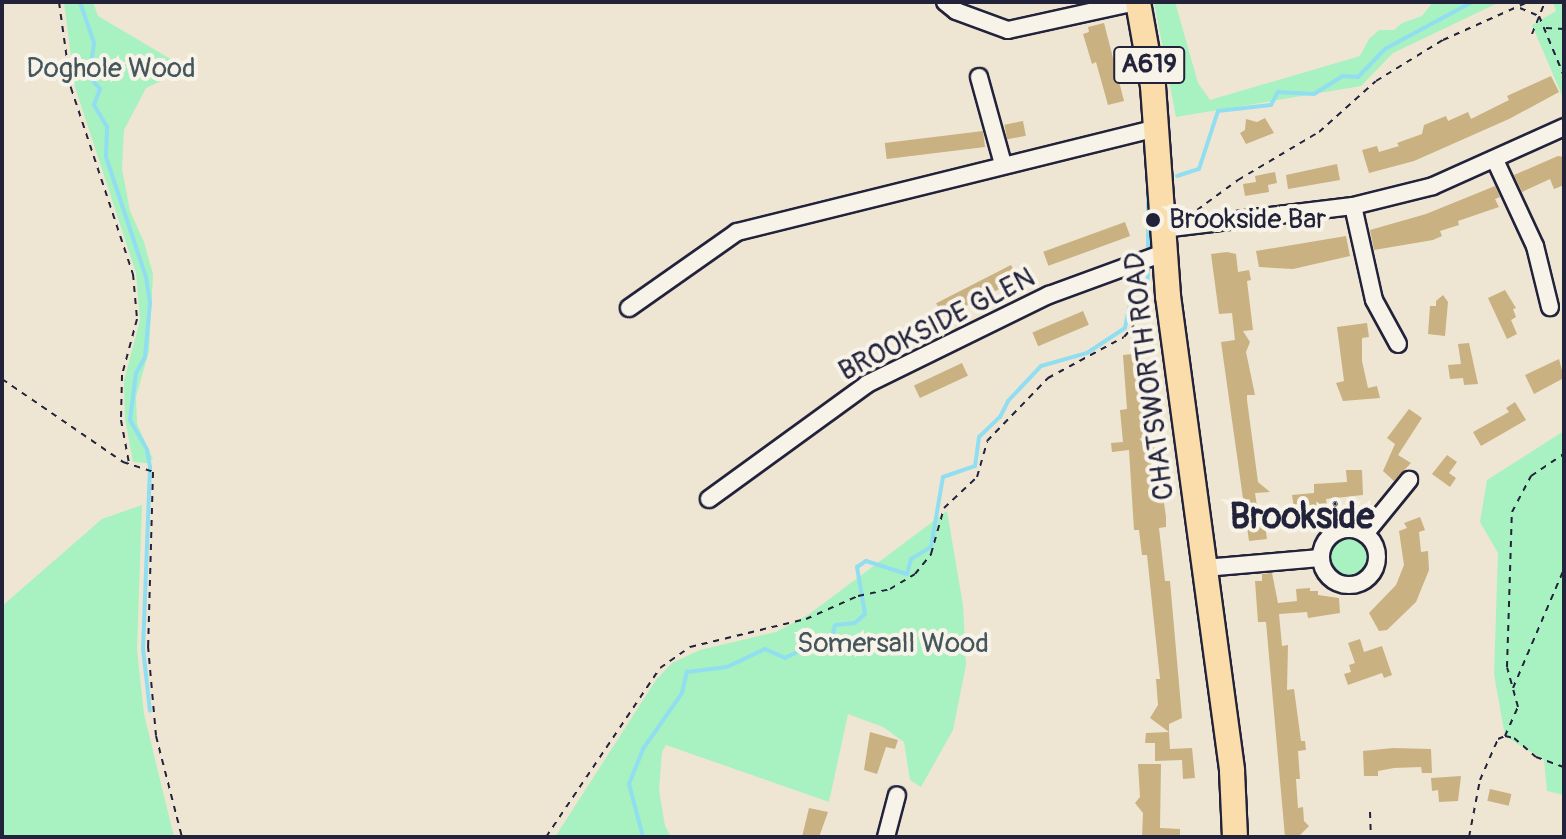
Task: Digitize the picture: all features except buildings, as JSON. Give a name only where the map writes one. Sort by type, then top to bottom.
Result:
[{"type":"highway","name":"CHATSWORTH ROAD","points":[[1136,2],[1156,128],[1168,296],[1232,771],[1235,837]]},
{"type":"street","points":[[945,2],[956,11],[1008,30],[1136,2]]},
{"type":"street","points":[[979,77],[1003,164]]},
{"type":"street","name":"BROOKSIDE GLEN","points":[[709,499],[867,384],[1164,241],[1353,206],[1433,186],[1564,127]]},
{"type":"street","points":[[629,308],[737,232],[1156,128]]},
{"type":"street","points":[[1495,160],[1535,246],[1550,307]]},
{"type":"street","points":[[1353,206],[1374,300],[1398,344]]},
{"type":"street","points":[[1365,534],[1409,480]]},
{"type":"street","points":[[1349,529],[1365,534],[1372,540],[1377,557],[1375,567],[1363,581],[1344,584],[1335,581],[1328,575],[1321,558],[1326,541],[1332,534],[1349,529]]},
{"type":"street","points":[[1204,568],[1321,558]]},
{"type":"street","points":[[886,837],[897,795]]},
{"type":"path","points":[[59,2],[71,88],[133,274],[137,319],[122,375],[121,420],[129,464]]},
{"type":"path","points":[[1189,214],[1238,180],[1319,132],[1376,81],[1443,40],[1528,2]]},
{"type":"path","points":[[1532,34],[1545,2]]},
{"type":"path","points":[[1519,7],[1539,16],[1564,76]]},
{"type":"path","points":[[1545,28],[1564,29]]},
{"type":"path","points":[[546,837],[660,668],[690,647],[775,628],[858,596],[890,589],[915,574],[931,554],[944,508],[977,477],[987,441],[1048,378],[1124,337],[1161,297],[1168,296]]},
{"type":"path","points":[[2,379],[129,464],[150,471],[148,646],[156,736],[182,837]]},
{"type":"path","points":[[1505,736],[1518,707],[1507,667],[1512,512],[1531,476],[1564,454]]},
{"type":"path","points":[[1513,690],[1564,569]]},
{"type":"path","points":[[1469,837],[1480,780],[1498,739],[1505,736],[1514,738],[1536,757],[1564,767]]},
{"type":"path","points":[[1370,812],[1371,837]]},
{"type":"green space","name":"Doghole Wood","points":[[64,2],[93,2],[98,16],[174,61],[177,67],[174,75],[146,88],[124,130],[122,169],[130,211],[144,242],[153,274],[149,351],[136,397],[137,424],[153,459],[147,463],[133,462],[125,419],[124,381],[140,320],[136,273],[75,87]]},
{"type":"green space","points":[[1154,2],[1175,2],[1198,83],[1210,100],[1360,56],[1369,39],[1379,30],[1394,30],[1402,23],[1422,16],[1433,2],[1500,2],[1393,53],[1361,86],[1176,117]]},
{"type":"green space","points":[[1553,2],[1564,2],[1564,100],[1532,25],[1556,11]]},
{"type":"green space","points":[[1564,431],[1564,795],[1547,791],[1544,760],[1505,736],[1494,674],[1498,553],[1480,522],[1487,480]]},
{"type":"green space","points":[[142,505],[137,650],[144,714],[174,837],[2,837],[2,606],[102,519]]},
{"type":"green space","name":"Somersall Wood","points":[[947,511],[963,605],[966,665],[953,730],[921,787],[910,780],[904,742],[883,727],[848,714],[829,802],[666,745],[662,752],[659,790],[665,826],[671,837],[555,837],[656,680],[672,663],[700,650],[776,632],[808,615]]},
{"type":"green space","points":[[1349,534],[1365,540],[1371,556],[1365,572],[1349,578],[1333,572],[1327,556],[1333,540]]},
{"type":"waterway","points":[[80,2],[94,43],[89,77],[100,89],[94,105],[107,127],[106,157],[146,277],[150,303],[145,357],[136,373],[130,420],[147,450],[150,467],[143,648],[150,711]]},
{"type":"waterway","points":[[1177,176],[1199,169],[1218,111],[1271,105],[1278,92],[1314,94],[1343,76],[1358,77],[1385,49],[1472,2]]},
{"type":"waterway","points":[[1148,249],[1148,184],[1152,183]]},
{"type":"waterway","points":[[643,837],[629,784],[643,749],[682,693],[687,672],[727,667],[765,649],[785,658],[814,644],[831,642],[835,625],[855,623],[865,614],[857,567],[866,561],[907,574],[911,559],[931,547],[943,477],[975,466],[979,437],[1000,417],[1008,401],[1041,366],[1087,353],[1125,328],[1129,308],[1147,295],[1148,270]]},
{"type":"place","name":"Brookside Bar","points":[[1153,220]]},
{"type":"district","name":"Brookside","points":[[1302,517]]}]
